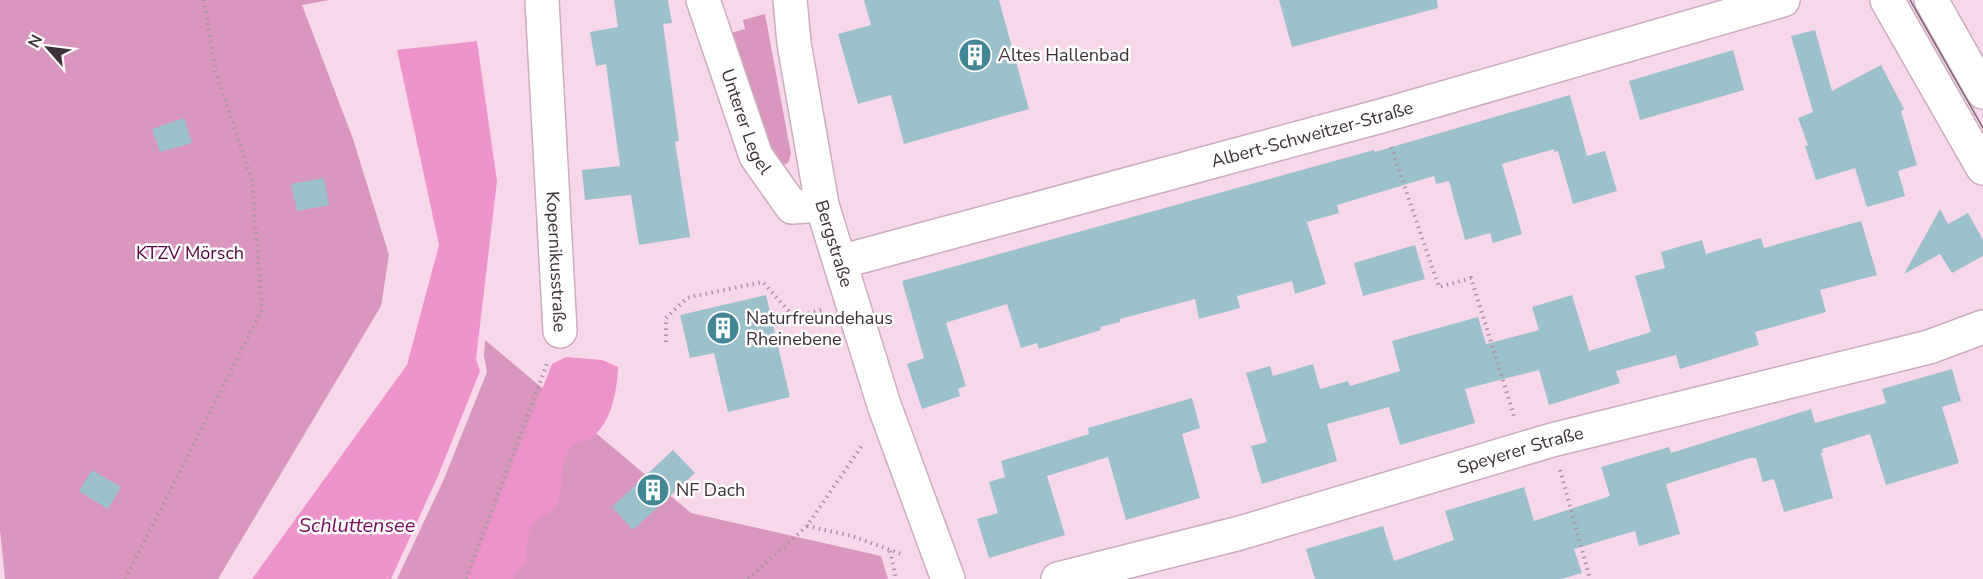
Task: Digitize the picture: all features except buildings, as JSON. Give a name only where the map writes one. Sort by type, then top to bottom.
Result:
[{"type":"street","name":"Kopernikusstraße","points":[[542,0],[560,331]]},
{"type":"street","name":"Unterer Legel","points":[[704,0],[756,156],[792,207],[822,205]]},
{"type":"street","name":"Bergstraße","points":[[790,0],[794,43],[822,205],[885,405],[945,572]]},
{"type":"street","name":"Albert-Schweitzer-Straße","points":[[840,262],[1381,116],[1783,0]]},
{"type":"street","points":[[1887,0],[1983,168]]},
{"type":"street","points":[[1931,0],[1983,92]]},
{"type":"street","name":"Speyerer Straße","points":[[1058,579],[1240,533],[1538,444],[1929,347],[1983,327]]},
{"type":"path","points":[[125,579],[262,310],[252,180],[215,70],[204,0]]},
{"type":"path","points":[[1381,116],[1439,287],[1471,278],[1590,579]]},
{"type":"path","points":[[666,342],[666,318],[687,298],[763,282],[794,317],[812,313]]},
{"type":"path","name":"Kopernikusstraße","points":[[466,579],[560,331]]},
{"type":"path","points":[[748,579],[807,526],[862,447],[885,405]]},
{"type":"path","points":[[807,526],[852,536],[945,572]]},
{"type":"path","points":[[890,551],[896,579]]},
{"type":"green space","name":"KTZV Mörsch","points":[[0,0],[329,0],[302,5],[353,139],[389,255],[381,306],[218,579],[5,579],[0,530]]},
{"type":"green space","points":[[765,14],[791,154],[788,163],[780,166],[775,163],[727,34],[745,29],[743,20]]},
{"type":"green space","points":[[485,340],[691,513],[881,556],[888,579],[397,579],[444,479],[487,372],[484,356]]},
{"type":"shaded area","points":[[566,357],[602,360],[618,367],[615,396],[609,415],[598,432],[568,451],[557,504],[551,511],[539,518],[529,531],[527,560],[513,579],[468,579],[552,364]]},
{"type":"water","name":"Schluttensee","points":[[477,41],[497,181],[476,359],[480,371],[438,476],[391,579],[252,579],[407,365],[439,245],[397,50]]},
{"type":"tram line","points":[[1910,0],[1983,128]]},
{"type":"place","name":"Altes Hallenbad","points":[[975,55]]},
{"type":"place","name":"Naturfreundehaus Rheinebene","points":[[723,328]]},
{"type":"place","name":"NF Dach","points":[[653,490]]}]
